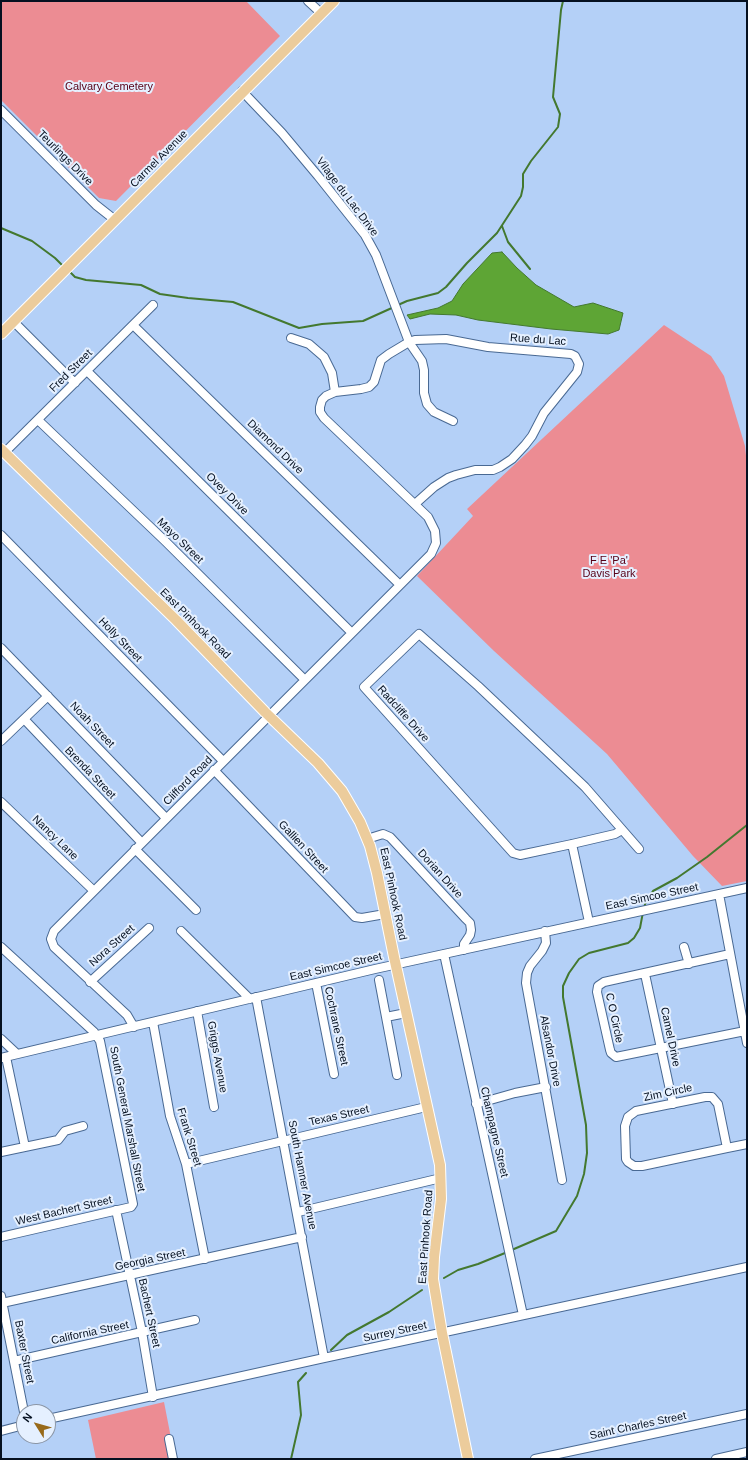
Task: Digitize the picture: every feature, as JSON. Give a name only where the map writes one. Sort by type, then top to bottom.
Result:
[{"type":"main road","name":"Carmel Avenue","points":[[1,334],[242,91],[334,1]]},
{"type":"main road","name":"East Pinhook Road","points":[[3,451],[176,620],[269,716],[331,777],[351,804],[367,839],[377,872],[426,1107],[436,1144],[441,1178],[441,1199],[433,1272],[435,1295],[468,1459]]},
{"type":"street","points":[[308,1],[321,14]]},
{"type":"street","name":"Vilage du Lac Drive","points":[[242,91],[282,133],[364,235],[376,255],[409,342],[422,361],[424,393],[430,409],[453,421]]},
{"type":"street","name":"Teurlings Drive","points":[[1,110],[96,205],[115,220]]},
{"type":"street","name":"Fred Street","points":[[3,451],[38,420],[154,305]]},
{"type":"street","points":[[14,322],[75,383]]},
{"type":"street","name":"Diamond Drive","points":[[133,325],[400,585]]},
{"type":"street","points":[[291,338],[309,344],[324,357],[332,372],[335,392],[326,396],[322,400],[320,412],[324,418],[415,504]]},
{"type":"street","name":"Rue du Lac","points":[[335,392],[361,390],[371,386],[374,382],[381,360],[409,342],[422,339],[446,339],[503,349],[571,354],[575,356],[579,364],[577,372],[544,413],[532,436],[512,459],[493,470],[475,470],[456,474],[434,487],[415,504]]},
{"type":"street","name":"Ovey Drive","points":[[87,371],[352,633]]},
{"type":"street","name":"Mayo Street","points":[[38,420],[164,540],[305,680]]},
{"type":"street","name":"Clifford Road","points":[[134,1027],[127,1015],[58,952],[51,943],[54,931],[138,845],[430,554],[436,543],[435,531],[428,517],[415,504]]},
{"type":"street","name":"Holly Street","points":[[1,535],[223,761]]},
{"type":"street","name":"Radcliffe Drive","points":[[622,830],[615,834],[572,844],[513,854],[364,687],[419,634],[478,686],[585,787],[639,849]]},
{"type":"street","name":"Noah Street","points":[[1,648],[166,818]]},
{"type":"street","points":[[1,741],[48,696]]},
{"type":"street","name":"Brenda Street","points":[[24,719],[196,910]]},
{"type":"street","name":"Gallien Street","points":[[214,770],[355,917],[362,918],[385,914]]},
{"type":"street","name":"Nancy Lane","points":[[1,802],[94,890]]},
{"type":"street","name":"Dorian Drive","points":[[367,839],[379,835],[386,835],[390,837],[466,919],[470,924],[471,930],[470,935],[464,944],[464,950]]},
{"type":"street","points":[[572,844],[589,922]]},
{"type":"street","name":"East Simcoe Street","points":[[3,1057],[316,983],[545,931],[747,888]]},
{"type":"street","points":[[719,894],[747,1043]]},
{"type":"street","name":"Nora Street","points":[[90,982],[149,928]]},
{"type":"street","points":[[181,931],[253,998]]},
{"type":"street","name":"Alsandor Drive","points":[[545,931],[547,940],[545,946],[530,966],[527,973],[526,982],[562,1180]]},
{"type":"street","points":[[1,947],[97,1036]]},
{"type":"street","points":[[684,947],[689,964]]},
{"type":"street","name":"Champagne Street","points":[[444,954],[523,1315]]},
{"type":"street","name":"C O Circle","points":[[730,954],[604,982],[597,988],[610,1050],[613,1056],[620,1057],[745,1031]]},
{"type":"street","name":"Camel Drive","points":[[645,974],[673,1104]]},
{"type":"street","points":[[379,980],[397,1075]]},
{"type":"street","name":"Cochrane Street","points":[[316,983],[334,1074]]},
{"type":"street","name":"South Hamner Avenue","points":[[253,998],[284,1141],[324,1358]]},
{"type":"street","name":"Griggs Avenue","points":[[197,1011],[214,1107]]},
{"type":"street","points":[[386,1017],[406,1013]]},
{"type":"street","name":"Frank Street","points":[[153,1022],[170,1116],[186,1164],[205,1259]]},
{"type":"street","name":"South General Marshall Street","points":[[97,1036],[101,1045],[133,1204],[131,1207]]},
{"type":"street","points":[[1,1039],[17,1054]]},
{"type":"street","points":[[3,1057],[26,1147]]},
{"type":"street","points":[[476,1104],[502,1098],[515,1093],[546,1087]]},
{"type":"street","name":"Zim Circle","points":[[727,1148],[718,1104],[714,1099],[705,1097],[636,1111],[628,1117],[625,1126],[625,1154],[628,1162],[634,1166],[642,1166],[747,1144]]},
{"type":"street","name":"Texas Street","points":[[186,1164],[426,1107]]},
{"type":"street","points":[[1,1152],[58,1140],[65,1131],[84,1126]]},
{"type":"street","points":[[298,1212],[441,1178]]},
{"type":"street","name":"West Bachert Street","points":[[1,1237],[131,1207]]},
{"type":"street","name":"Bachert Street","points":[[116,1210],[154,1397]]},
{"type":"street","name":"Georgia Street","points":[[2,1300],[130,1275],[302,1237]]},
{"type":"street","name":"Surrey Street","points":[[56,1417],[747,1267]]},
{"type":"street","name":"Baxter Street","points":[[2,1300],[22,1404]]},
{"type":"street","name":"California Street","points":[[14,1361],[195,1320]]},
{"type":"street","points":[[1,1343],[10,1341]]},
{"type":"street","name":"Saint Charles Street","points":[[534,1459],[747,1414]]},
{"type":"street","points":[[1,1431],[16,1427]]},
{"type":"street","points":[[169,1439],[173,1459]]},
{"type":"street","points":[[716,1459],[747,1452]]},
{"type":"green space","name":"Calvary Cemetery","points":[[1,1],[246,1],[280,36],[116,201],[99,198],[1,100]]},
{"type":"green space","name":"F E 'Pa' Davis Park","points":[[664,325],[711,356],[724,376],[745,446],[747,465],[747,881],[722,886],[693,856],[607,754],[494,651],[417,576],[473,516],[467,509]]},
{"type":"green space","points":[[164,1402],[171,1438],[165,1440],[169,1459],[96,1459],[88,1420]]},
{"type":"shaded area","points":[[502,252],[536,285],[574,307],[593,303],[623,313],[619,330],[608,334],[478,320],[456,315],[430,314],[410,319],[407,315],[438,308],[452,301],[463,284],[492,253]]},
{"type":"waterway","points":[[398,305],[407,301],[438,293],[446,287],[467,263],[497,233],[521,196],[523,174],[531,161],[558,127],[560,114],[553,97],[563,1]]},
{"type":"waterway","points":[[502,226],[508,242],[530,269]]},
{"type":"waterway","points":[[1,228],[32,241],[55,258],[64,267]]},
{"type":"waterway","points":[[69,271],[75,277],[86,280],[141,285],[160,294],[233,302],[299,328],[322,324],[363,321],[394,307]]},
{"type":"waterway","points":[[644,908],[646,901],[653,891],[677,878],[707,857],[747,825]]},
{"type":"waterway","points":[[514,1249],[556,1231],[577,1196],[584,1174],[587,1153],[586,1125],[563,997],[563,986],[569,973],[579,959],[589,953],[628,943],[634,938],[640,928],[643,912]]},
{"type":"waterway","points":[[444,1278],[458,1270],[505,1253]]},
{"type":"waterway","points":[[331,1350],[347,1335],[389,1312],[422,1290]]},
{"type":"waterway","points":[[291,1459],[301,1415],[298,1382],[306,1373]]}]
